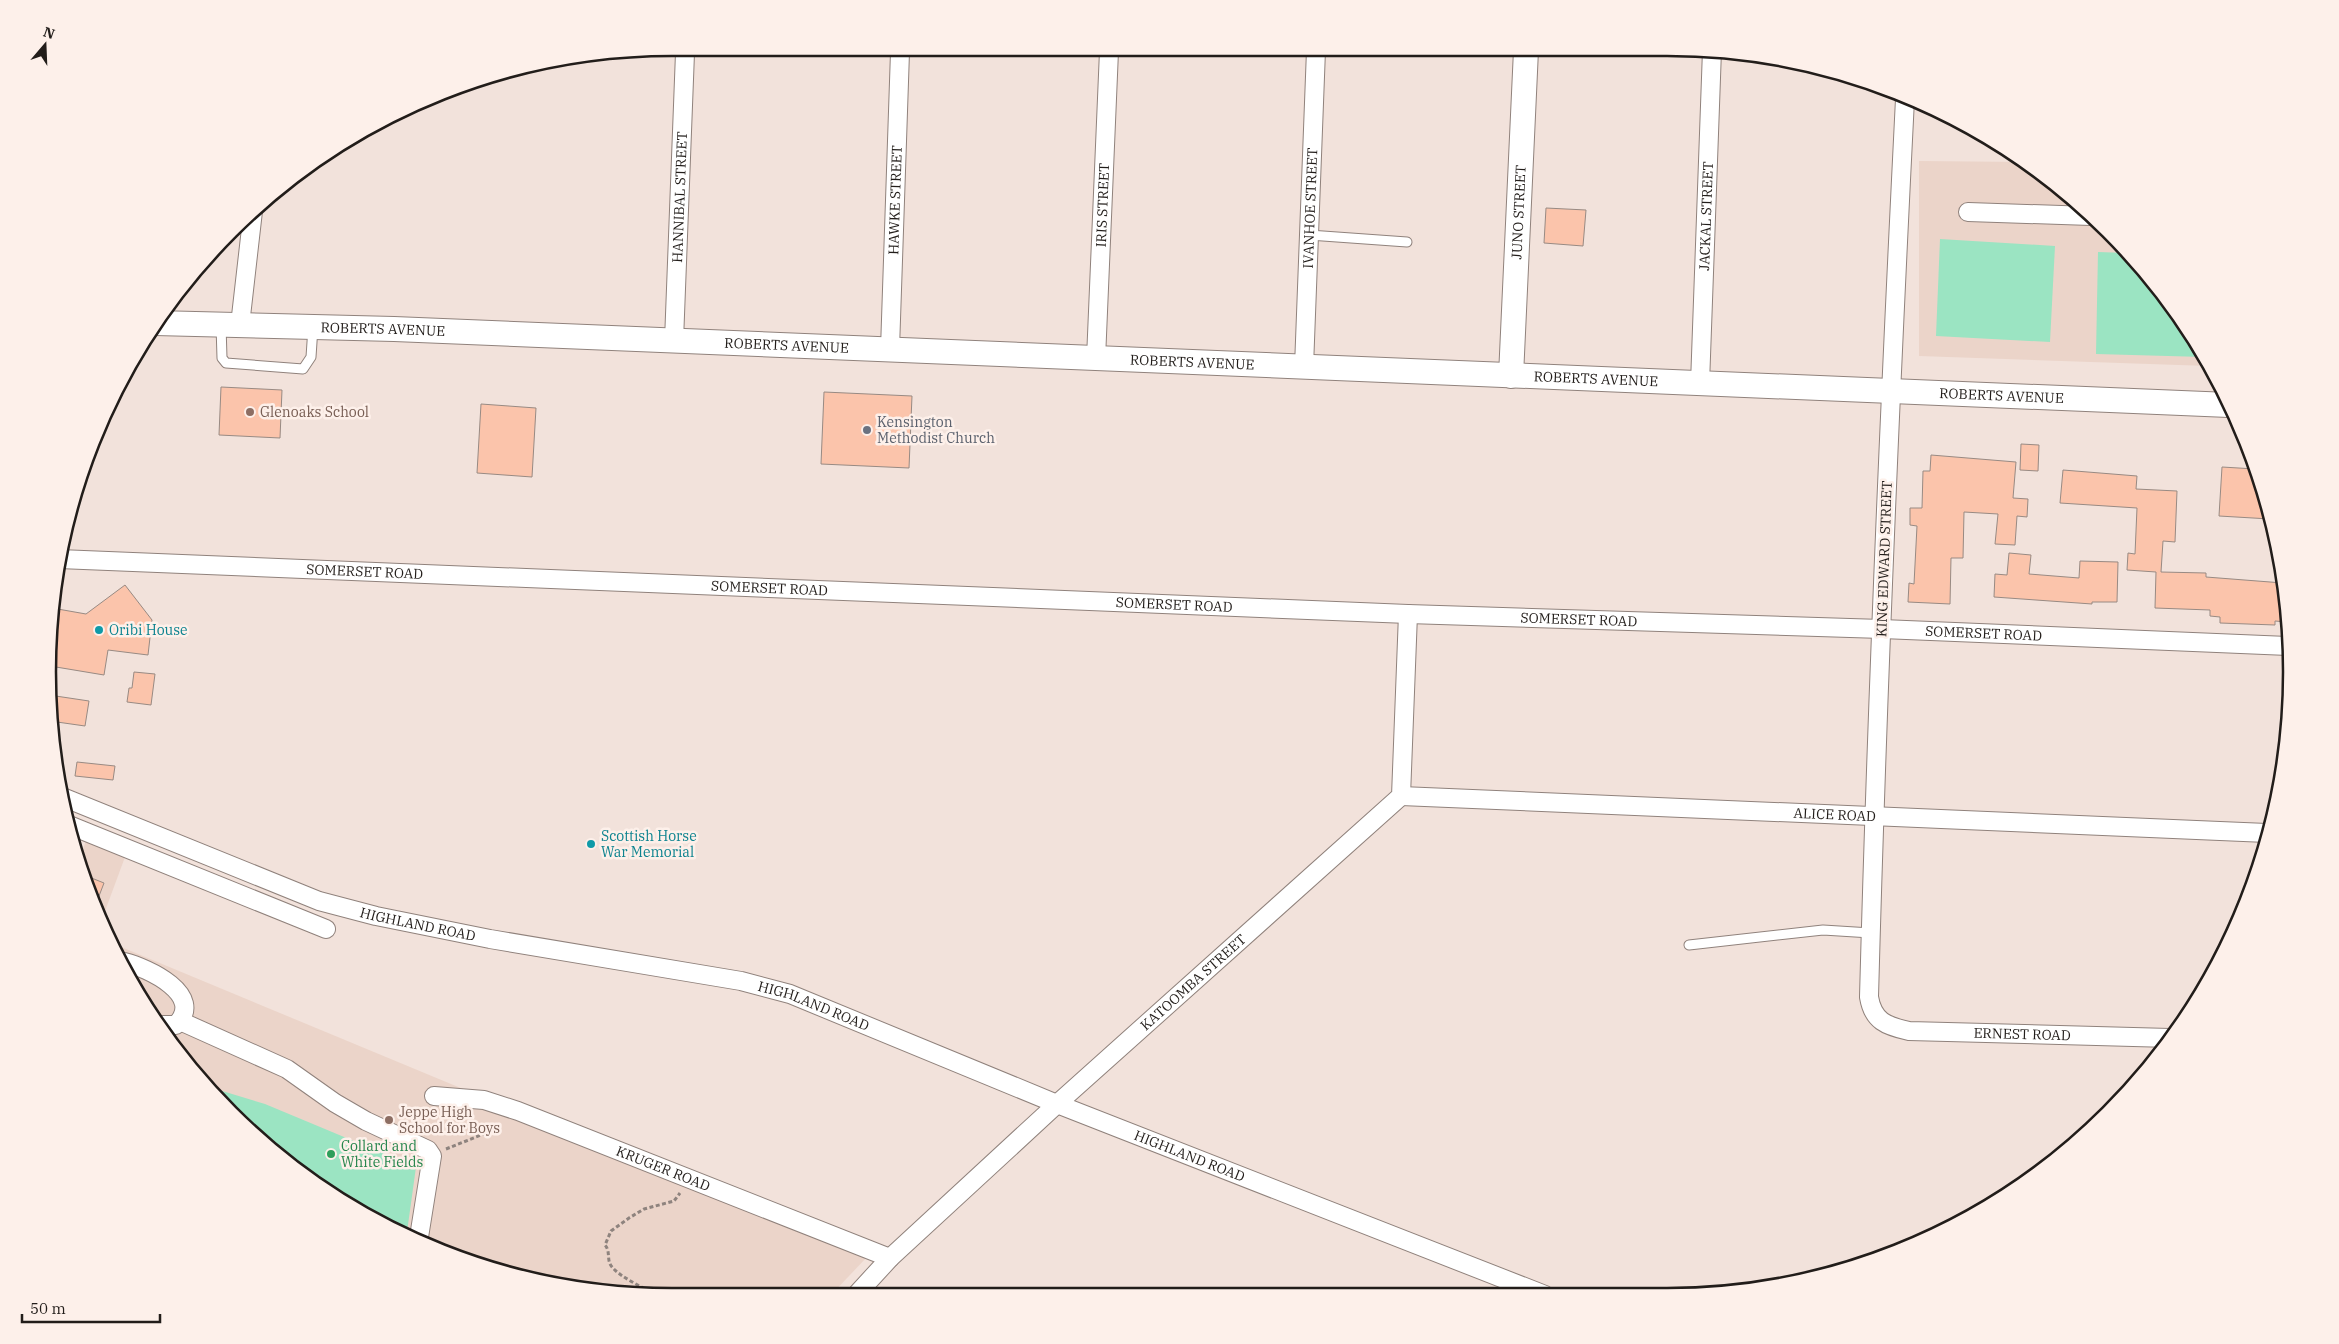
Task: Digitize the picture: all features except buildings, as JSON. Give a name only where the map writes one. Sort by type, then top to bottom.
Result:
[{"type":"main road","name":"JUNO STREET","points":[[1511,376],[1526,56]]},
{"type":"main road","name":"ROBERTS AVENUE","points":[[165,323],[890,349],[2221,405]]},
{"type":"street","name":"HANNIBAL STREET","points":[[674,342],[685,56]]},
{"type":"street","name":"HAWKE STREET","points":[[890,349],[900,56]]},
{"type":"street","name":"IRIS STREET","points":[[1096,358],[1109,56]]},
{"type":"street","name":"IVANHOE STREET","points":[[1304,367],[1316,56]]},
{"type":"street","name":"JACKAL STREET","points":[[1700,384],[1712,58]]},
{"type":"street","name":"KING EDWARD STREET","points":[[1876,1017],[1871,1010],[1869,996],[1874,817],[1890,390],[1905,104]]},
{"type":"street","points":[[1968,212],[2080,216]]},
{"type":"street","points":[[231,325],[250,224]]},
{"type":"street","name":"SOMERSET ROAD","points":[[67,559],[1408,614],[1882,629],[2282,646]]},
{"type":"street","points":[[1401,796],[1408,614]]},
{"type":"street","name":"ALICE ROAD","points":[[1401,796],[1654,805],[1874,817],[2261,833]]},
{"type":"street","name":"KATOOMBA STREET","points":[[862,1288],[890,1258],[1057,1104],[1401,796]]},
{"type":"street","name":"HIGHLAND ROAD","points":[[70,800],[319,902],[376,916],[490,939],[624,960],[765,986],[790,994],[1057,1104],[1527,1288]]},
{"type":"street","points":[[76,828],[326,929]]},
{"type":"street","points":[[131,964],[144,969],[173,986],[181,994],[185,1004],[180,1020],[176,1025],[168,1025]]},
{"type":"street","name":"ERNEST ROAD","points":[[1876,1017],[1891,1026],[1909,1031],[2162,1038]]},
{"type":"street","points":[[180,1020],[287,1069],[366,1121],[428,1150],[432,1156],[420,1233]]},
{"type":"street","name":"KRUGER ROAD","points":[[434,1096],[474,1098],[493,1102],[890,1258]]},
{"type":"lane","points":[[1310,235],[1407,242]]},
{"type":"lane","points":[[231,325],[222,358],[226,363],[303,369],[311,357],[313,328]]},
{"type":"lane","points":[[1689,945],[1823,930],[1871,933]]},
{"type":"path","points":[[428,1150],[444,1150],[486,1133]]},
{"type":"path","points":[[642,1287],[614,1269],[609,1262],[609,1252],[605,1245],[611,1231],[629,1218],[644,1209],[674,1200],[682,1191],[687,1179]]},
{"type":"shaded area","points":[[1919,161],[2012,162],[2042,183],[2073,209],[2130,266],[2156,297],[2201,366],[1919,356]]},
{"type":"shaded area","points":[[86,841],[125,857],[105,912],[89,870],[83,850]]},
{"type":"shaded area","name":"Jeppe High School for Boys","points":[[122,947],[867,1257],[838,1288],[672,1288],[592,1282],[552,1276],[513,1267],[436,1241],[364,1205],[330,1184],[297,1161],[266,1135],[209,1078],[183,1047],[139,980]]},
{"type":"green space","points":[[1940,239],[2055,246],[2050,342],[1936,336]]},
{"type":"green space","points":[[2098,252],[2117,253],[2156,297],[2196,357],[2096,354]]},
{"type":"green space","name":"Collard and White Fields","points":[[221,1091],[265,1104],[416,1167],[408,1228],[364,1205],[297,1161],[266,1135]]},
{"type":"place","name":"Glenoaks School","points":[[250,412]]},
{"type":"place","name":"Kensington Methodist Church","points":[[867,430]]},
{"type":"place","name":"Oribi House","points":[[99,630]]},
{"type":"place","name":"Scottish Horse War Memorial","points":[[591,844]]},
{"type":"place","name":"Jeppe High School for Boys","points":[[389,1120]]},
{"type":"place","name":"Collard and White Fields","points":[[331,1154]]}]
